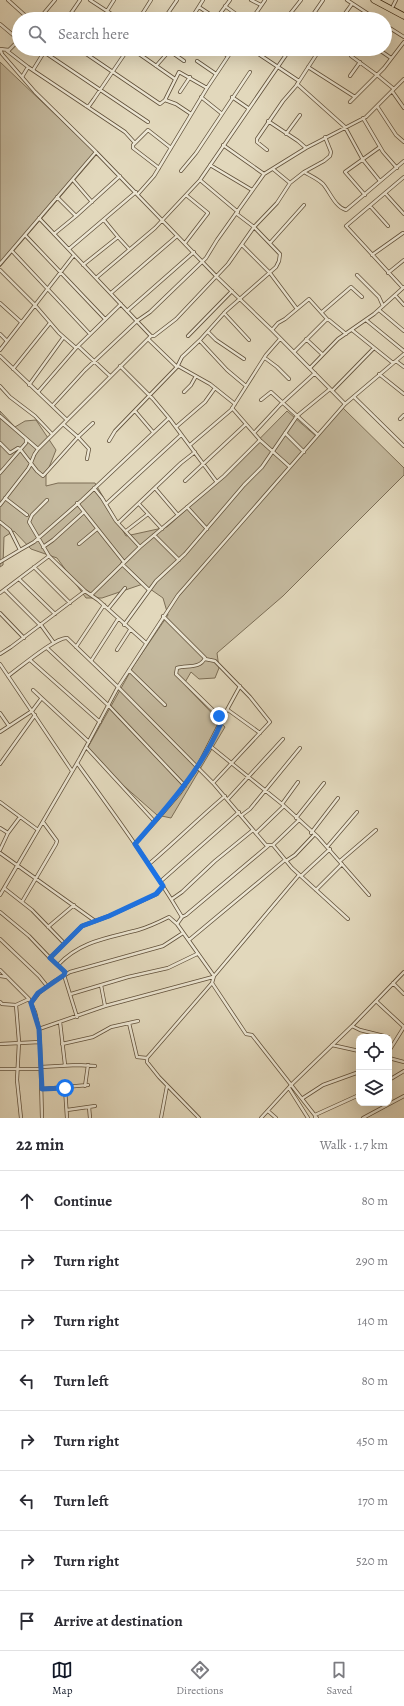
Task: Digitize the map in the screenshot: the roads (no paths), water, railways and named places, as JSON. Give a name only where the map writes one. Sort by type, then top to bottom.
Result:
[{"type":"highway","points":[[374,0],[404,16]]},
{"type":"highway","points":[[382,0],[404,13]]},
{"type":"street","points":[[8,0],[21,12]]},
{"type":"street","points":[[45,12],[55,0]]},
{"type":"street","points":[[72,12],[80,0]]},
{"type":"street","points":[[90,0],[107,11],[114,0]]},
{"type":"street","points":[[144,12],[152,0]]},
{"type":"street","points":[[169,12],[177,0]]},
{"type":"street","points":[[196,12],[203,0]]},
{"type":"street","points":[[221,12],[230,0]]},
{"type":"street","points":[[251,0],[261,6]]},
{"type":"street","points":[[257,12],[265,0]]},
{"type":"street","points":[[292,12],[301,0]]},
{"type":"street","points":[[315,12],[323,0]]},
{"type":"street","points":[[347,0],[365,12]]},
{"type":"street","points":[[393,6],[396,0]]},
{"type":"street","points":[[346,12],[352,4]]},
{"type":"street","points":[[225,6],[233,12]]},
{"type":"street","points":[[199,7],[206,12]]},
{"type":"street","points":[[0,24],[12,34]]},
{"type":"street","points":[[392,29],[404,37]]},
{"type":"street","points":[[350,102],[377,75],[404,42]]},
{"type":"street","points":[[12,48],[6,50],[0,49],[1,54],[217,277],[345,404]]},
{"type":"street","points":[[6,50],[12,55]]},
{"type":"street","points":[[13,56],[28,68],[125,132],[133,139],[135,143]]},
{"type":"street","points":[[33,70],[41,56]]},
{"type":"street","points":[[53,56],[148,122]]},
{"type":"street","points":[[89,56],[160,104],[165,100],[175,79],[181,72],[207,88]]},
{"type":"street","points":[[86,106],[91,104],[123,56]]},
{"type":"street","points":[[142,56],[175,79]]},
{"type":"street","points":[[156,66],[164,56]]},
{"type":"street","points":[[177,56],[184,61]]},
{"type":"street","points":[[69,249],[137,193],[159,168],[201,97],[228,56]]},
{"type":"street","points":[[262,56],[299,81]]},
{"type":"street","points":[[96,278],[163,220],[200,180],[248,108],[285,56]]},
{"type":"street","points":[[268,150],[257,141],[268,121],[297,84],[315,56]]},
{"type":"street","points":[[351,56],[377,75],[393,90],[404,108]]},
{"type":"street","points":[[197,62],[216,74]]},
{"type":"street","points":[[350,76],[360,62]]},
{"type":"street","points":[[308,67],[355,97]]},
{"type":"street","points":[[22,77],[28,68]]},
{"type":"street","points":[[181,171],[196,153],[250,72]]},
{"type":"street","points":[[180,92],[190,77]]},
{"type":"street","points":[[53,405],[137,321],[150,312],[203,261],[264,174],[306,148],[363,118],[404,79]]},
{"type":"street","points":[[297,84],[345,127],[363,160],[380,181]]},
{"type":"street","points":[[201,97],[222,112]]},
{"type":"street","points":[[232,97],[248,108]]},
{"type":"street","points":[[165,100],[176,104],[192,114]]},
{"type":"street","points":[[377,106],[396,135],[404,142]]},
{"type":"street","points":[[286,134],[300,115]]},
{"type":"street","points":[[363,118],[380,147],[397,168]]},
{"type":"street","points":[[268,121],[306,148]]},
{"type":"street","points":[[159,168],[133,148],[135,143],[148,130],[171,148]]},
{"type":"street","points":[[0,505],[31,463],[31,458],[52,434],[64,424],[151,336],[156,335],[176,319],[217,277],[230,263],[254,227],[277,203],[290,183],[304,172],[330,156],[331,152],[325,138]]},
{"type":"street","points":[[223,145],[264,174]]},
{"type":"street","points":[[365,195],[345,172],[380,147]]},
{"type":"street","points":[[0,264],[96,152]]},
{"type":"street","points":[[304,172],[322,183],[331,196],[344,209],[351,208],[380,181],[404,162]]},
{"type":"street","points":[[210,165],[252,190]]},
{"type":"street","points":[[400,165],[404,169]]},
{"type":"street","points":[[272,169],[290,183]]},
{"type":"street","points":[[54,234],[120,176]]},
{"type":"street","points":[[310,368],[338,339],[379,310],[403,288],[346,226],[403,178],[404,183]]},
{"type":"street","points":[[73,180],[92,202]]},
{"type":"street","points":[[109,441],[115,431],[178,366],[182,357],[208,332],[224,313],[270,273],[279,261],[280,254],[270,243],[200,180]]},
{"type":"street","points":[[385,193],[404,214]]},
{"type":"street","points":[[185,243],[208,213],[186,195]]},
{"type":"street","points":[[57,197],[76,216]]},
{"type":"street","points":[[270,243],[304,204]]},
{"type":"street","points":[[370,206],[388,226]]},
{"type":"street","points":[[39,218],[151,336]]},
{"type":"street","points":[[104,220],[129,249]]},
{"type":"street","points":[[372,255],[402,233]]},
{"type":"street","points":[[25,235],[105,319]]},
{"type":"street","points":[[111,293],[177,236]]},
{"type":"street","points":[[83,265],[118,237]]},
{"type":"street","points":[[242,245],[270,273],[297,309]]},
{"type":"street","points":[[12,251],[90,334]]},
{"type":"street","points":[[127,311],[194,252]]},
{"type":"street","points":[[0,350],[34,304],[74,255]]},
{"type":"street","points":[[388,273],[404,260]]},
{"type":"street","points":[[0,270],[34,304],[63,338],[77,347],[110,376]]},
{"type":"street","points":[[357,275],[379,297],[383,306]]},
{"type":"street","points":[[322,312],[351,287],[362,297]]},
{"type":"street","points":[[188,336],[232,292]]},
{"type":"street","points":[[394,296],[404,304]]},
{"type":"street","points":[[272,330],[278,323],[285,320],[309,299],[328,320],[346,334]]},
{"type":"street","points":[[0,303],[21,322]]},
{"type":"street","points":[[38,392],[77,347],[121,304]]},
{"type":"street","points":[[379,310],[404,331]]},
{"type":"street","points":[[224,313],[249,340]]},
{"type":"street","points":[[294,352],[306,339],[328,320]]},
{"type":"street","points":[[366,320],[404,351]]},
{"type":"street","points":[[13,369],[50,323]]},
{"type":"street","points":[[352,330],[374,348],[404,367]]},
{"type":"street","points":[[208,332],[216,340],[244,359]]},
{"type":"street","points":[[0,334],[7,341]]},
{"type":"street","points":[[29,385],[63,338]]},
{"type":"street","points":[[148,339],[178,366],[215,388],[236,404]]},
{"type":"street","points":[[190,445],[236,404],[270,349],[280,339]]},
{"type":"street","points":[[306,339],[322,354]]},
{"type":"street","points":[[200,340],[227,370],[246,386]]},
{"type":"street","points":[[124,624],[149,590],[179,560],[262,466],[297,416],[331,390],[374,348]]},
{"type":"street","points":[[0,895],[89,742],[118,687],[178,594],[345,404],[404,354]]},
{"type":"street","points":[[0,356],[67,420]]},
{"type":"street","points":[[264,358],[276,366],[289,380]]},
{"type":"street","points":[[120,366],[150,396],[169,418],[216,481]]},
{"type":"street","points":[[254,433],[282,403],[315,373]]},
{"type":"street","points":[[379,374],[404,394]]},
{"type":"street","points":[[184,392],[191,385],[196,376]]},
{"type":"street","points":[[0,386],[10,397],[34,416],[52,434]]},
{"type":"street","points":[[176,427],[205,402],[215,388]]},
{"type":"street","points":[[261,400],[270,392],[318,435]]},
{"type":"street","points":[[354,397],[404,445]]},
{"type":"street","points":[[232,408],[260,440],[290,467]]},
{"type":"street","points":[[135,411],[153,432]]},
{"type":"street","points":[[400,420],[404,415]]},
{"type":"street","points":[[0,416],[38,449]]},
{"type":"street","points":[[0,562],[38,538],[169,418]]},
{"type":"street","points":[[20,449],[41,476],[45,475],[78,437],[93,423]]},
{"type":"street","points":[[64,424],[89,449],[87,459]]},
{"type":"street","points":[[185,481],[246,424]]},
{"type":"street","points":[[285,433],[304,452]]},
{"type":"street","points":[[106,504],[181,435]]},
{"type":"street","points":[[0,473],[26,443],[26,439]]},
{"type":"street","points":[[91,595],[140,547],[216,481],[224,476],[260,440]]},
{"type":"street","points":[[0,443],[10,453],[16,449],[20,449]]},
{"type":"street","points":[[118,523],[181,463],[195,452]]},
{"type":"street","points":[[94,488],[118,523],[140,547]]},
{"type":"street","points":[[155,488],[178,515]]},
{"type":"street","points":[[5,498],[27,515]]},
{"type":"street","points":[[47,500],[30,520],[38,538],[49,556],[85,591],[104,605],[146,643]]},
{"type":"street","points":[[77,503],[123,563],[149,590]]},
{"type":"street","points":[[139,504],[162,529]]},
{"type":"street","points":[[187,507],[207,529]]},
{"type":"street","points":[[43,547],[84,512]]},
{"type":"street","points":[[126,531],[148,514]]},
{"type":"street","points":[[0,522],[10,530],[20,550]]},
{"type":"street","points":[[79,544],[97,529]]},
{"type":"street","points":[[154,536],[179,560]]},
{"type":"street","points":[[0,593],[49,556]]},
{"type":"street","points":[[34,567],[70,603]]},
{"type":"street","points":[[19,579],[55,614]]},
{"type":"street","points":[[108,609],[125,588]]},
{"type":"street","points":[[4,590],[41,625],[54,643]]},
{"type":"street","points":[[0,654],[24,638],[85,591]]},
{"type":"street","points":[[76,647],[104,605]]},
{"type":"street","points":[[0,613],[24,638]]},
{"type":"street","points":[[164,616],[205,659],[215,661],[240,686],[270,722],[213,783]]},
{"type":"street","points":[[91,661],[118,619]]},
{"type":"street","points":[[117,650],[130,630]]},
{"type":"street","points":[[8,676],[54,643],[66,638],[118,687],[213,783],[254,832],[269,846]]},
{"type":"street","points":[[47,648],[109,706],[185,786]]},
{"type":"street","points":[[205,659],[197,665],[177,668],[175,672],[208,707],[222,719]]},
{"type":"street","points":[[30,660],[100,722]]},
{"type":"street","points":[[0,664],[72,771]]},
{"type":"street","points":[[129,670],[165,704]]},
{"type":"street","points":[[135,844],[185,786],[197,768],[240,686]]},
{"type":"street","points":[[33,690],[89,742]]},
{"type":"street","points":[[0,732],[32,710],[41,699]]},
{"type":"street","points":[[228,710],[260,733]]},
{"type":"street","points":[[0,714],[9,726]]},
{"type":"street","points":[[0,764],[35,715]]},
{"type":"street","points":[[149,864],[197,819],[226,798],[283,739]]},
{"type":"street","points":[[209,745],[298,819],[328,848],[369,895]]},
{"type":"street","points":[[86,747],[154,822]]},
{"type":"street","points":[[161,881],[240,814],[250,808],[300,748]]},
{"type":"street","points":[[77,763],[161,881],[182,917]]},
{"type":"street","points":[[172,899],[182,892],[215,861],[254,832],[283,805],[298,782]]},
{"type":"street","points":[[177,924],[182,917],[269,846],[273,845],[298,819],[324,783]]},
{"type":"street","points":[[189,940],[286,860],[295,855],[313,834],[338,798]]},
{"type":"street","points":[[0,802],[38,830]]},
{"type":"street","points":[[146,1058],[212,983],[214,976],[300,876],[328,848],[357,812]]},
{"type":"street","points":[[20,817],[8,833],[0,851],[96,921]]},
{"type":"street","points":[[22,902],[56,844],[56,841],[43,822]]},
{"type":"street","points":[[0,828],[8,833]]},
{"type":"street","points":[[340,861],[376,830]]},
{"type":"street","points":[[273,845],[300,876],[348,919]]},
{"type":"street","points":[[316,890],[342,864]]},
{"type":"street","points":[[50,958],[78,928],[156,894],[163,886]]},
{"type":"street","points":[[4,888],[22,902],[64,943]]},
{"type":"street","points":[[48,927],[74,904]]},
{"type":"street","points":[[0,912],[29,936],[65,972],[64,975],[71,994],[76,1017]]},
{"type":"street","points":[[58,965],[66,956],[97,940],[138,930],[169,917],[177,924],[214,976]]},
{"type":"street","points":[[31,1003],[38,993],[64,975],[100,963],[163,946],[183,933]]},
{"type":"street","points":[[0,939],[39,976],[47,986]]},
{"type":"street","points":[[71,994],[168,968],[197,954]]},
{"type":"street","points":[[0,970],[31,1003],[39,1029],[42,1118]]},
{"type":"street","points":[[261,1118],[288,1088],[352,1026],[404,972]]},
{"type":"street","points":[[0,976],[8,977]]},
{"type":"street","points":[[39,1029],[105,1006],[214,976]]},
{"type":"street","points":[[212,983],[246,1034],[252,1035],[303,1098],[315,1117],[356,1096]]},
{"type":"street","points":[[393,983],[404,994]]},
{"type":"street","points":[[101,985],[105,1006]]},
{"type":"street","points":[[0,1004],[16,1006],[28,999]]},
{"type":"street","points":[[376,1001],[404,1027],[392,1045]]},
{"type":"street","points":[[16,1006],[19,1042],[17,1080],[21,1118]]},
{"type":"street","points":[[60,1022],[65,1065]]},
{"type":"street","points":[[62,1044],[93,1037],[111,1027],[138,1022]]},
{"type":"street","points":[[128,1023],[137,1057],[146,1058]]},
{"type":"street","points":[[352,1026],[360,1030],[376,1034]]},
{"type":"street","points":[[0,1044],[40,1042]]},
{"type":"street","points":[[332,1045],[356,1050]]},
{"type":"street","points":[[146,1058],[147,1062],[167,1086],[199,1118]]},
{"type":"street","points":[[392,1059],[404,1062]]},
{"type":"street","points":[[0,1069],[41,1068],[65,1065],[95,1066]]},
{"type":"street","points":[[42,1089],[87,1086],[88,1066]]},
{"type":"street","points":[[392,1078],[404,1072]]},
{"type":"street","points":[[303,1098],[323,1085],[356,1073]]},
{"type":"street","points":[[161,1118],[167,1086]]},
{"type":"street","points":[[65,1088],[67,1118]]},
{"type":"street","points":[[288,1088],[308,1118]]},
{"type":"street","points":[[363,1118],[404,1096]]},
{"type":"street","points":[[67,1110],[95,1106]]},
{"type":"street","points":[[89,1107],[90,1118]]},
{"type":"street","points":[[268,1111],[276,1118]]}]
